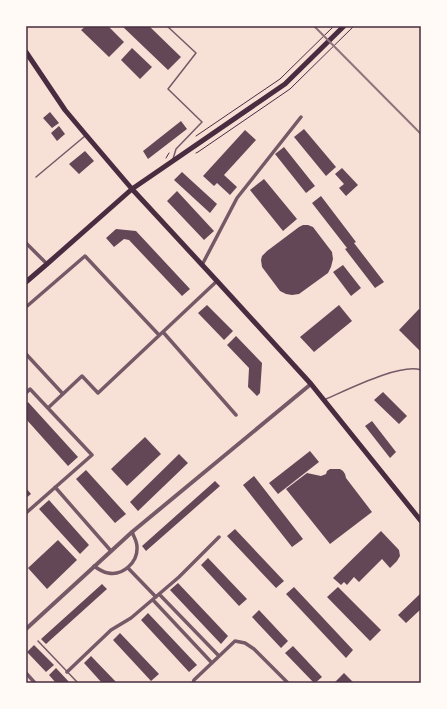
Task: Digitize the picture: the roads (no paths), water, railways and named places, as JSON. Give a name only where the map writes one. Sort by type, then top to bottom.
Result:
[{"type":"main road","points":[[26,282],[132,189],[285,84],[344,26]]},
{"type":"main road","points":[[26,52],[65,110],[86,135],[132,189],[325,400],[420,518]]},
{"type":"street","points":[[202,265],[237,198],[301,117]]},
{"type":"street","points":[[26,243],[47,264]]},
{"type":"street","points":[[26,307],[85,256],[161,334],[236,415]]},
{"type":"street","points":[[48,408],[82,376],[98,393],[217,281]]},
{"type":"street","points":[[26,354],[62,394]]},
{"type":"street","points":[[26,629],[132,532],[311,384]]},
{"type":"street","points":[[26,392],[30,389],[92,455],[26,513]]},
{"type":"street","points":[[55,487],[111,551]]},
{"type":"street","points":[[94,566],[109,574],[118,573],[128,568],[136,556],[137,548],[136,540],[132,532]]},
{"type":"street","points":[[67,672],[111,630],[131,618],[179,577],[219,537]]},
{"type":"street","points":[[128,568],[156,597],[219,656]]},
{"type":"street","points":[[156,597],[212,663]]},
{"type":"street","points":[[193,683],[194,680],[235,641],[244,643],[254,649],[288,683]]},
{"type":"street","points":[[26,673],[35,683]]},
{"type":"lane","points":[[167,26],[196,53],[168,89],[202,122],[176,149],[173,160]]},
{"type":"lane","points":[[36,177],[86,135]]},
{"type":"lane","points":[[325,400],[364,382],[400,369],[416,368],[421,370]]},
{"type":"lane","points":[[38,641],[78,683]]},
{"type":"railway","points":[[314,26],[421,134]]}]
